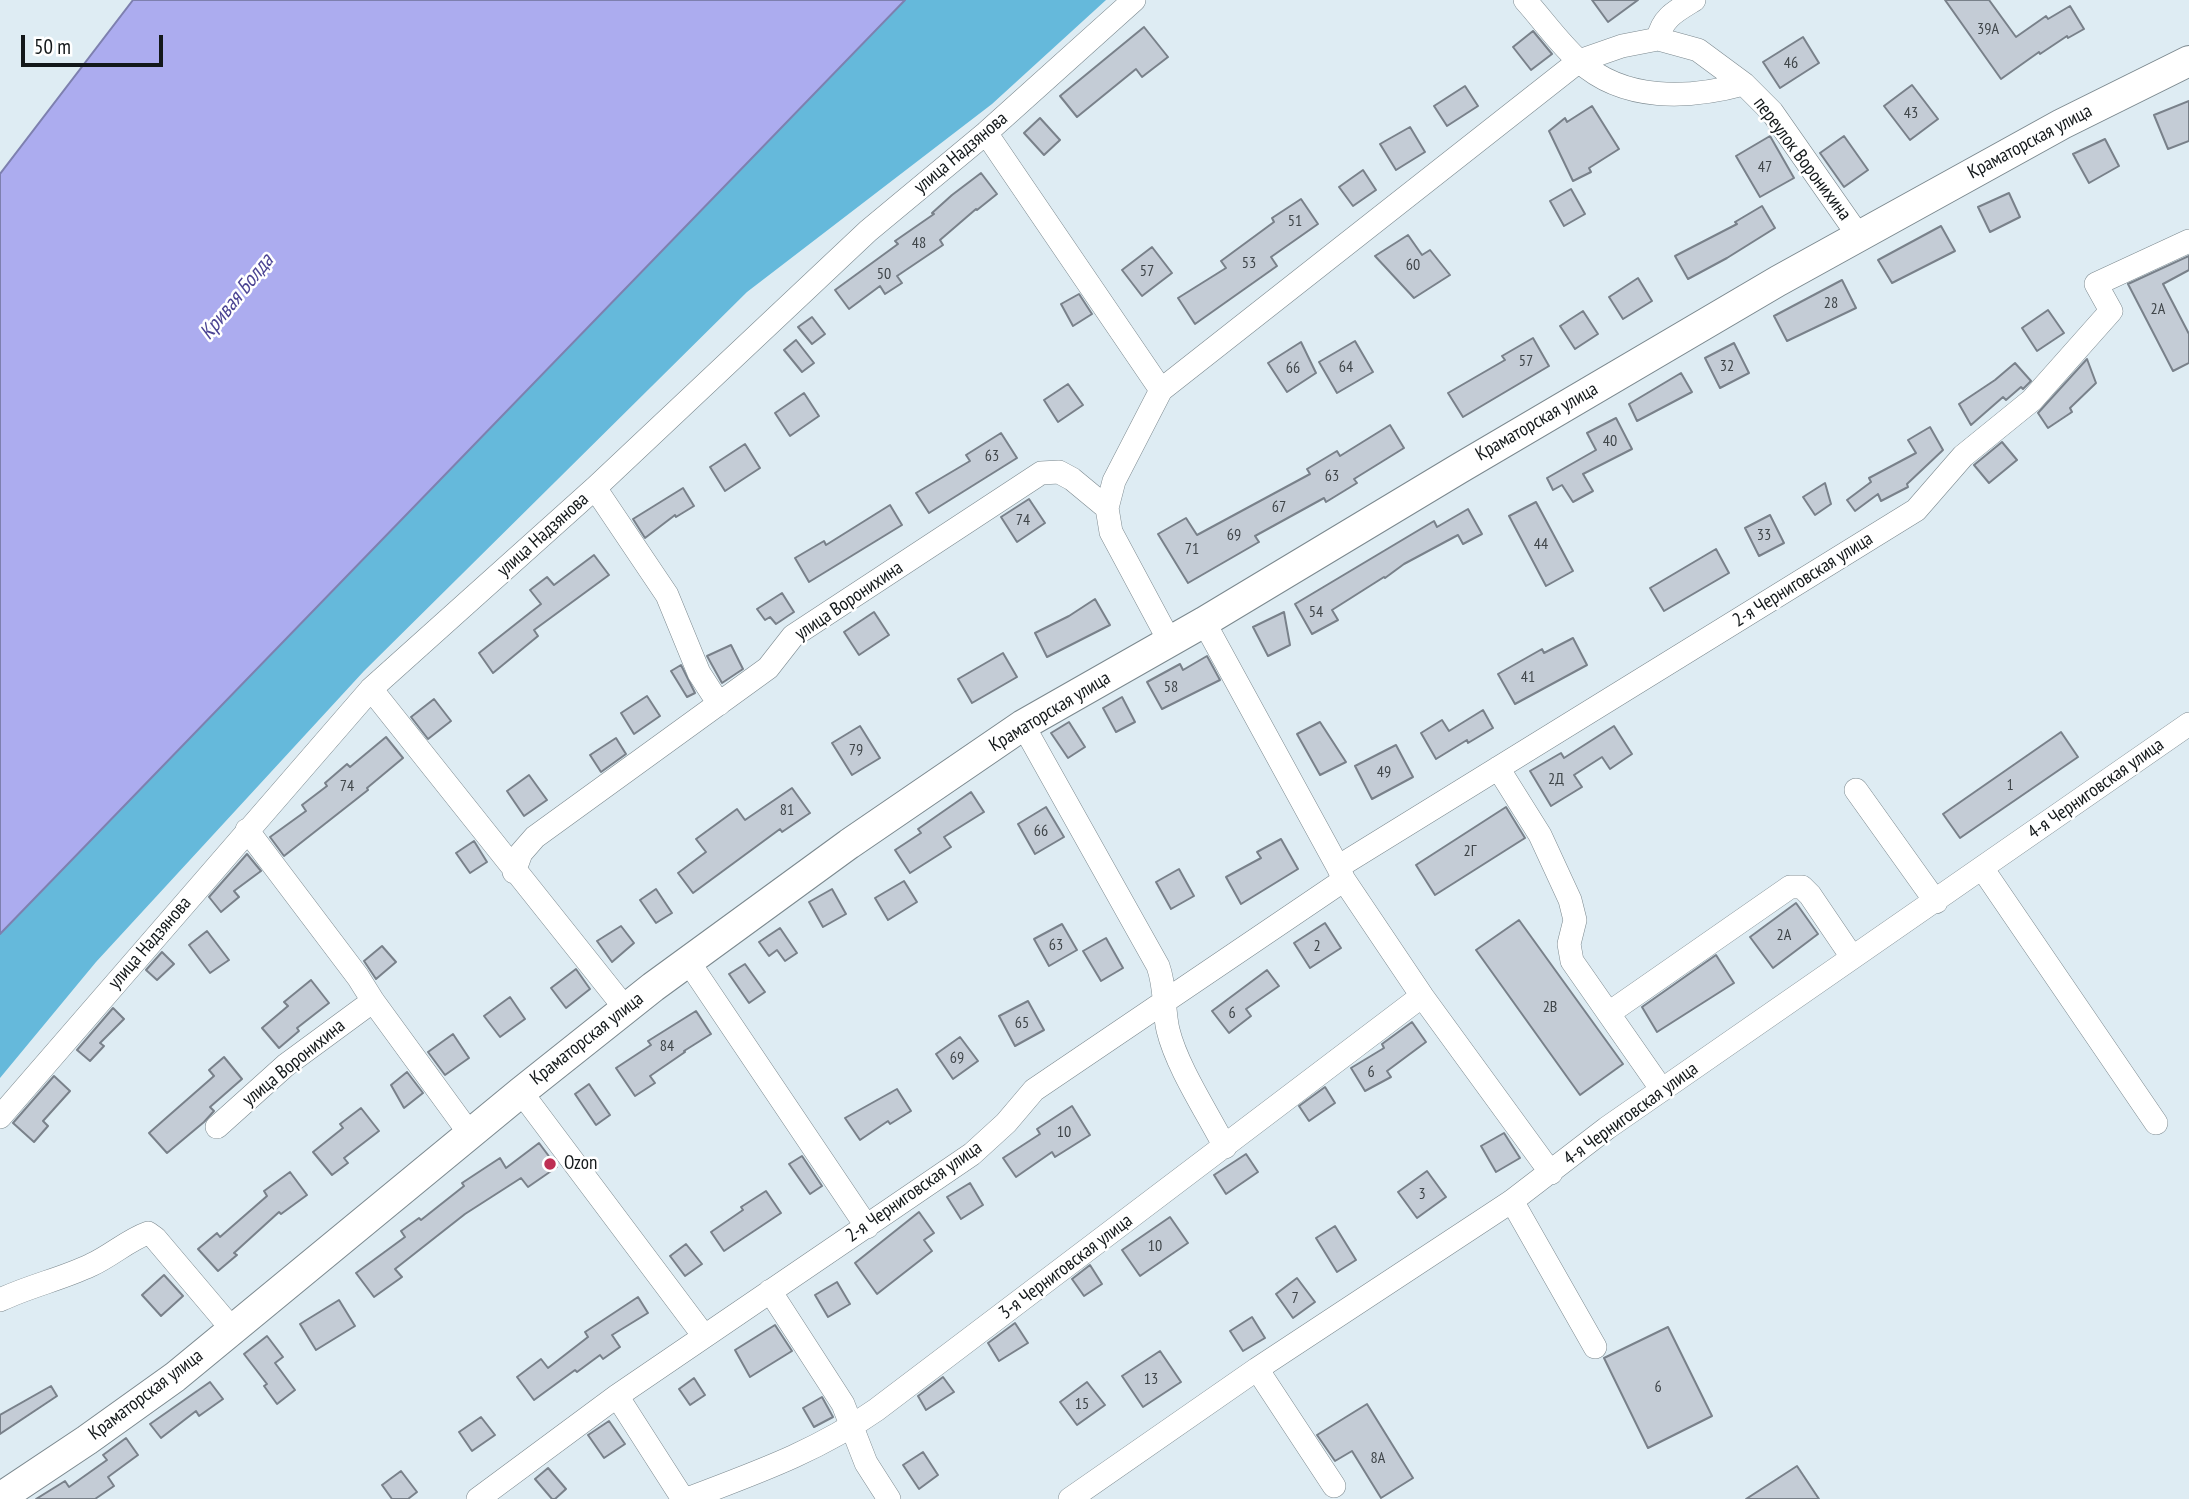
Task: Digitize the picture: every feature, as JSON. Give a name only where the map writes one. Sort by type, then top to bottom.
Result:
[{"type":"main road","name":"Краматорская улица","points":[[6,1493],[88,1440],[175,1377],[625,1008],[849,844],[1023,724],[1170,642],[1460,468],[1858,235],[2062,124],[2189,61]]},
{"type":"street","name":"улица Надзянова","points":[[0,1117],[371,689],[594,488],[868,231],[986,133],[1134,0]]},
{"type":"street","name":"переулок Воронихина","points":[[1525,0],[1579,61],[1595,73],[1628,89],[1658,94],[1723,90],[1744,84]]},
{"type":"street","points":[[1657,39],[1660,26],[1677,10],[1694,0]]},
{"type":"street","name":"переулок Воронихина","points":[[1579,61],[1657,39],[1698,50],[1744,84],[1772,111],[1858,235]]},
{"type":"street","points":[[1170,642],[1111,533],[1107,508],[1114,481],[1161,390],[1579,61]]},
{"type":"street","points":[[986,133],[1161,390]]},
{"type":"street","name":"2-я Черниговская улица","points":[[478,1499],[617,1396],[972,1154],[1006,1122],[1034,1090],[1166,1001],[1341,873],[1498,768],[1916,510],[1962,456],[2032,400],[2111,311],[2096,284],[2189,241]]},
{"type":"street","name":"улица Воронихина","points":[[514,872],[521,853],[535,837],[768,668],[793,636],[1041,473],[1059,472],[1072,479],[1107,508]]},
{"type":"street","points":[[594,488],[667,595],[699,673],[719,704]]},
{"type":"street","points":[[1204,622],[1341,873],[1422,996],[1550,1173]]},
{"type":"street","points":[[371,689],[514,872],[625,1008]]},
{"type":"street","points":[[1023,724],[1158,965],[1165,984],[1168,1028],[1177,1055],[1225,1147]]},
{"type":"street","name":"4-я Черниговская улица","points":[[1074,1498],[1257,1369],[1513,1201],[1661,1090],[1936,902],[2189,724]]},
{"type":"street","points":[[1498,768],[1540,835],[1570,900],[1575,920],[1569,944],[1572,961],[1661,1090]]},
{"type":"street","points":[[1856,790],[1936,902]]},
{"type":"street","points":[[247,830],[358,977],[373,1002],[470,1134]]},
{"type":"street","points":[[1982,868],[2157,1123]]},
{"type":"street","points":[[1609,1013],[1790,887],[1802,887],[1810,895],[1852,957]]},
{"type":"street","points":[[688,961],[867,1227]]},
{"type":"street","name":"3-я Черниговская улица","points":[[685,1499],[795,1458],[852,1427],[1422,996]]},
{"type":"street","name":"улица Воронихина","points":[[218,1127],[286,1065],[373,1002]]},
{"type":"street","points":[[521,1091],[704,1336]]},
{"type":"street","points":[[1513,1201],[1595,1347]]},
{"type":"street","points":[[0,1300],[88,1267],[105,1259],[138,1236],[148,1233],[232,1329]]},
{"type":"street","points":[[770,1291],[843,1404],[866,1464],[889,1499]]},
{"type":"street","points":[[1257,1369],[1334,1486]]},
{"type":"street","points":[[617,1396],[685,1499]]},
{"type":"shaded area","points":[[905,0],[1106,0],[992,104],[747,292],[364,671],[96,962],[0,1078],[0,934]]},
{"type":"water","name":"Кривая Болда","points":[[133,0],[905,0],[0,934],[0,174]]},
{"type":"building","points":[[1592,0],[1638,0],[1608,22]]},
{"type":"building","points":[[1945,0],[1989,0],[2016,37],[2046,16],[2048,19],[2070,6],[2084,29],[2068,38],[2067,36],[2040,54],[2039,52],[2001,79]]},
{"type":"building","points":[[1144,27],[1168,57],[1142,77],[1136,69],[1077,117],[1060,96]]},
{"type":"building","points":[[1533,31],[1552,54],[1531,70],[1513,47]]},
{"type":"building","points":[[1803,37],[1819,63],[1780,88],[1763,62]]},
{"type":"building","points":[[1912,85],[1938,119],[1910,140],[1884,106]]},
{"type":"building","points":[[1465,86],[1478,106],[1447,126],[1434,106]]},
{"type":"building","points":[[2189,101],[2189,141],[2168,149],[2154,115]]},
{"type":"building","points":[[1592,106],[1619,149],[1589,168],[1591,172],[1573,181],[1549,131],[1565,118],[1567,122]]},
{"type":"building","points":[[1040,118],[1060,140],[1044,155],[1024,133]]},
{"type":"building","points":[[1410,127],[1425,152],[1396,170],[1380,144]]},
{"type":"building","points":[[1770,136],[1794,178],[1760,197],[1736,156]]},
{"type":"building","points":[[1844,136],[1868,170],[1844,187],[1820,153]]},
{"type":"building","points":[[2105,139],[2119,166],[2089,183],[2073,154]]},
{"type":"building","points":[[1363,170],[1376,190],[1353,206],[1339,187]]},
{"type":"building","points":[[981,173],[997,194],[940,240],[943,245],[897,276],[902,283],[885,294],[880,286],[849,309],[835,290],[898,244],[895,241],[934,214],[932,213],[952,195]]},
{"type":"building","points":[[1571,189],[1585,214],[1564,226],[1550,201]]},
{"type":"building","points":[[2009,193],[2020,217],[1990,232],[1978,207]]},
{"type":"building","points":[[1301,199],[1318,224],[1271,257],[1277,266],[1195,324],[1178,298],[1226,268],[1221,261],[1274,222],[1272,218]]},
{"type":"building","points":[[1762,206],[1775,228],[1688,279],[1675,256],[1737,224],[1735,222]]},
{"type":"building","points":[[1941,226],[1955,251],[1892,283],[1878,260]]},
{"type":"building","points":[[1408,235],[1422,255],[1430,250],[1450,275],[1414,298],[1375,256]]},
{"type":"building","points":[[1152,247],[1172,273],[1142,296],[1122,270]]},
{"type":"building","points":[[2189,256],[2189,270],[2163,284],[2189,334],[2189,363],[2173,371],[2128,284]]},
{"type":"building","points":[[1638,278],[1652,301],[1623,319],[1609,297]]},
{"type":"building","points":[[1842,280],[1856,308],[1787,341],[1774,316]]},
{"type":"building","points":[[1079,294],[1092,314],[1073,326],[1061,304]]},
{"type":"building","points":[[2048,310],[2064,333],[2037,351],[2022,328]]},
{"type":"building","points":[[1583,311],[1598,334],[1575,349],[1560,326]]},
{"type":"building","points":[[812,317],[825,334],[812,344],[798,327]]},
{"type":"building","points":[[1533,338],[1549,366],[1463,417],[1448,393],[1505,360],[1502,356]]},
{"type":"building","points":[[796,340],[814,363],[802,372],[784,350]]},
{"type":"building","points":[[1355,341],[1373,372],[1337,393],[1319,362]]},
{"type":"building","points":[[1301,342],[1316,373],[1287,392],[1268,363]]},
{"type":"building","points":[[1734,343],[1749,373],[1720,388],[1705,358]]},
{"type":"building","points":[[2087,359],[2096,383],[2070,408],[2072,412],[2048,428],[2038,413]]},
{"type":"building","points":[[2015,363],[2031,381],[2006,400],[2003,397],[1971,425],[1959,404]]},
{"type":"building","points":[[1681,373],[1692,392],[1637,421],[1629,404]]},
{"type":"building","points":[[1068,384],[1083,405],[1058,422],[1044,400]]},
{"type":"building","points":[[804,393],[819,416],[790,436],[775,413]]},
{"type":"building","points":[[1616,418],[1632,449],[1583,474],[1593,491],[1573,502],[1562,485],[1553,490],[1547,478],[1596,450],[1587,433]]},
{"type":"building","points":[[1390,425],[1404,448],[1354,479],[1357,483],[1326,502],[1324,498],[1255,536],[1259,542],[1188,583],[1158,534],[1186,518],[1197,535],[1310,474],[1307,469],[1337,451],[1340,456]]},
{"type":"building","points":[[1930,427],[1943,450],[1907,484],[1908,487],[1881,501],[1878,494],[1855,511],[1847,500],[1871,482],[1869,478],[1916,453],[1908,440]]},
{"type":"building","points":[[1001,433],[1017,458],[929,513],[916,493],[970,461],[966,455]]},
{"type":"building","points":[[2002,442],[2017,460],[1989,483],[1974,465]]},
{"type":"building","points":[[745,444],[760,468],[725,491],[710,467]]},
{"type":"building","points":[[1825,483],[1831,504],[1815,515],[1803,497]]},
{"type":"building","points":[[683,488],[694,506],[676,517],[675,515],[645,538],[633,519]]},
{"type":"building","points":[[1029,499],[1045,523],[1017,542],[1001,517]]},
{"type":"building","points":[[1536,502],[1573,571],[1546,586],[1509,516]]},
{"type":"building","points":[[890,505],[902,525],[809,582],[795,558],[824,541],[826,545]]},
{"type":"building","points":[[1468,509],[1482,534],[1463,544],[1458,535],[1404,564],[1332,610],[1338,620],[1312,634],[1295,604],[1434,521],[1437,527]]},
{"type":"building","points":[[1770,515],[1784,543],[1759,556],[1745,528]]},
{"type":"building","points":[[1716,549],[1729,573],[1664,611],[1650,588]]},
{"type":"building","points":[[594,555],[609,575],[534,630],[538,636],[493,673],[479,653],[541,604],[530,590],[547,577],[554,585]]},
{"type":"building","points":[[782,593],[794,612],[776,624],[770,617],[765,620],[757,609]]},
{"type":"building","points":[[1095,599],[1110,625],[1047,657],[1035,633]]},
{"type":"building","points":[[874,612],[889,635],[859,655],[844,632]]},
{"type":"building","points":[[1284,612],[1290,645],[1268,656],[1253,627]]},
{"type":"building","points":[[1573,638],[1587,665],[1515,704],[1498,674],[1542,649],[1544,653]]},
{"type":"building","points":[[731,645],[743,669],[722,683],[707,656]]},
{"type":"building","points":[[1003,653],[1017,677],[972,703],[958,679]]},
{"type":"building","points":[[1207,656],[1220,680],[1162,709],[1147,682],[1180,664],[1183,670]]},
{"type":"building","points":[[681,665],[695,693],[687,697],[671,671]]},
{"type":"building","points":[[647,696],[660,716],[634,734],[621,713]]},
{"type":"building","points":[[1122,697],[1135,722],[1116,732],[1103,708]]},
{"type":"building","points":[[434,699],[451,721],[428,739],[411,717]]},
{"type":"building","points":[[1483,710],[1493,728],[1436,759],[1421,733],[1442,720],[1449,731]]},
{"type":"building","points":[[1069,722],[1085,747],[1068,758],[1051,733]]},
{"type":"building","points":[[1320,722],[1346,762],[1320,775],[1297,734]]},
{"type":"building","points":[[860,726],[880,758],[852,775],[832,743]]},
{"type":"building","points":[[1614,726],[1632,754],[1610,769],[1602,757],[1574,775],[1582,787],[1551,806],[1530,771],[1561,753],[1564,758]]},
{"type":"building","points":[[2061,732],[2078,757],[1960,838],[1943,814]]},
{"type":"building","points":[[386,737],[403,758],[367,788],[368,790],[284,856],[270,837],[306,811],[302,805],[327,786],[325,783],[347,764],[350,767]]},
{"type":"building","points":[[616,738],[626,754],[601,772],[590,755]]},
{"type":"building","points":[[1396,745],[1413,777],[1372,799],[1355,766]]},
{"type":"building","points":[[529,775],[547,800],[524,816],[507,791]]},
{"type":"building","points":[[792,788],[810,813],[782,832],[780,829],[693,893],[678,873],[706,852],[696,839],[737,809],[745,820]]},
{"type":"building","points":[[971,792],[984,812],[944,837],[951,847],[910,873],[895,850],[921,833],[918,829]]},
{"type":"building","points":[[1046,807],[1064,837],[1035,854],[1018,824]]},
{"type":"building","points":[[1506,807],[1525,838],[1435,895],[1416,865]]},
{"type":"building","points":[[1281,839],[1298,869],[1241,904],[1226,877],[1261,858],[1257,852]]},
{"type":"building","points":[[474,841],[487,862],[470,873],[456,853]]},
{"type":"building","points":[[247,854],[261,871],[234,891],[239,897],[221,912],[209,897]]},
{"type":"building","points":[[1179,869],[1194,896],[1171,909],[1156,882]]},
{"type":"building","points":[[904,881],[917,902],[888,920],[875,898]]},
{"type":"building","points":[[656,889],[672,913],[656,923],[640,900]]},
{"type":"building","points":[[832,889],[846,914],[823,927],[809,902]]},
{"type":"building","points":[[1796,903],[1818,934],[1773,968],[1750,937]]},
{"type":"building","points":[[1519,920],[1623,1064],[1580,1095],[1476,950]]},
{"type":"building","points":[[1325,923],[1341,948],[1310,968],[1294,943]]},
{"type":"building","points":[[1062,924],[1077,950],[1049,966],[1034,939]]},
{"type":"building","points":[[621,926],[634,943],[612,962],[597,941]]},
{"type":"building","points":[[780,928],[797,953],[785,961],[777,950],[769,956],[759,942]]},
{"type":"building","points":[[207,931],[229,960],[210,973],[189,945]]},
{"type":"building","points":[[1106,938],[1123,968],[1101,981],[1083,951]]},
{"type":"building","points":[[382,946],[396,962],[376,979],[364,961]]},
{"type":"building","points":[[162,952],[174,964],[157,980],[146,970]]},
{"type":"building","points":[[1716,955],[1734,983],[1657,1032],[1642,1007]]},
{"type":"building","points":[[745,964],[765,992],[749,1003],[729,974]]},
{"type":"building","points":[[576,969],[590,989],[566,1008],[551,988]]},
{"type":"building","points":[[1267,970],[1279,986],[1246,1009],[1251,1016],[1229,1033],[1212,1011]]},
{"type":"building","points":[[311,980],[329,1003],[297,1028],[299,1031],[279,1048],[262,1028],[288,1006],[284,1002]]},
{"type":"building","points":[[510,997],[525,1019],[500,1037],[484,1016]]},
{"type":"building","points":[[1028,1001],[1044,1030],[1015,1046],[999,1016]]},
{"type":"building","points":[[113,1008],[124,1019],[100,1043],[104,1046],[90,1061],[77,1050]]},
{"type":"building","points":[[696,1011],[711,1034],[650,1076],[655,1083],[635,1096],[616,1068],[651,1045],[648,1041]]},
{"type":"building","points":[[1412,1022],[1426,1042],[1387,1071],[1391,1077],[1365,1091],[1351,1068],[1384,1048],[1382,1044]]},
{"type":"building","points":[[453,1034],[469,1058],[445,1075],[428,1052]]},
{"type":"building","points":[[960,1037],[978,1061],[953,1079],[936,1054]]},
{"type":"building","points":[[224,1057],[242,1079],[210,1107],[214,1111],[204,1122],[167,1153],[149,1133],[214,1076],[209,1070]]},
{"type":"building","points":[[407,1072],[423,1093],[404,1108],[391,1085]]},
{"type":"building","points":[[54,1076],[70,1091],[43,1121],[48,1126],[34,1142],[13,1123]]},
{"type":"building","points":[[589,1084],[610,1115],[596,1125],[575,1094]]},
{"type":"building","points":[[1325,1087],[1335,1103],[1309,1121],[1299,1106]]},
{"type":"building","points":[[897,1089],[911,1111],[890,1124],[888,1121],[860,1140],[845,1118]]},
{"type":"building","points":[[1072,1106],[1090,1135],[1055,1157],[1052,1152],[1016,1177],[1003,1158],[1040,1134],[1037,1129]]},
{"type":"building","points":[[361,1108],[379,1131],[344,1158],[348,1163],[332,1175],[313,1152],[343,1128],[340,1124]]},
{"type":"building","points":[[1504,1133],[1520,1158],[1496,1172],[1481,1146]]},
{"type":"building","points":[[539,1143],[557,1167],[528,1187],[521,1178],[465,1214],[395,1269],[402,1277],[374,1297],[356,1273],[405,1237],[401,1231],[419,1218],[421,1220],[464,1186],[462,1183],[500,1158],[506,1168]]},
{"type":"building","points":[[1246,1154],[1258,1172],[1226,1194],[1214,1175]]},
{"type":"building","points":[[802,1156],[822,1186],[810,1194],[789,1164]]},
{"type":"building","points":[[1427,1171],[1446,1197],[1417,1218],[1398,1192]]},
{"type":"building","points":[[290,1172],[307,1195],[281,1214],[279,1212],[218,1271],[198,1249],[217,1233],[220,1237],[267,1196],[264,1191]]},
{"type":"building","points":[[970,1183],[983,1205],[961,1219],[947,1197]]},
{"type":"building","points":[[766,1191],[781,1213],[724,1251],[711,1232],[743,1210],[741,1207]]},
{"type":"building","points":[[919,1212],[934,1233],[924,1240],[932,1251],[877,1294],[855,1263]]},
{"type":"building","points":[[1170,1217],[1188,1243],[1140,1276],[1122,1250]]},
{"type":"building","points":[[1335,1226],[1356,1260],[1337,1272],[1316,1238]]},
{"type":"building","points":[[686,1244],[702,1264],[685,1276],[670,1256]]},
{"type":"building","points":[[1090,1265],[1102,1284],[1084,1296],[1072,1279]]},
{"type":"building","points":[[164,1275],[183,1296],[161,1316],[142,1295]]},
{"type":"building","points":[[1297,1278],[1315,1302],[1293,1318],[1276,1294]]},
{"type":"building","points":[[837,1282],[850,1304],[828,1317],[815,1295]]},
{"type":"building","points":[[638,1297],[648,1313],[612,1335],[620,1347],[603,1359],[600,1355],[577,1372],[575,1370],[534,1400],[517,1377],[541,1359],[548,1368],[588,1337],[585,1332]]},
{"type":"building","points":[[339,1300],[355,1326],[316,1350],[300,1324]]},
{"type":"building","points":[[1252,1317],[1265,1338],[1243,1351],[1230,1331]]},
{"type":"building","points":[[1015,1323],[1028,1343],[999,1361],[988,1343]]},
{"type":"building","points":[[775,1325],[792,1351],[750,1377],[735,1350]]},
{"type":"building","points":[[1668,1327],[1712,1416],[1648,1448],[1604,1358]]},
{"type":"building","points":[[267,1336],[283,1357],[275,1363],[295,1390],[277,1404],[264,1386],[267,1384],[244,1354]]},
{"type":"building","points":[[1160,1351],[1181,1382],[1143,1407],[1122,1376]]},
{"type":"building","points":[[943,1377],[954,1392],[926,1410],[918,1396]]},
{"type":"building","points":[[694,1378],[705,1395],[690,1405],[679,1389]]},
{"type":"building","points":[[210,1382],[223,1399],[199,1416],[196,1411],[161,1438],[150,1424]]},
{"type":"building","points":[[1087,1382],[1105,1405],[1077,1425],[1060,1402]]},
{"type":"building","points":[[51,1386],[57,1396],[0,1434],[0,1415]]},
{"type":"building","points":[[822,1397],[833,1417],[814,1427],[803,1408]]},
{"type":"building","points":[[1367,1404],[1413,1478],[1381,1498],[1352,1451],[1335,1461],[1317,1435]]},
{"type":"building","points":[[481,1417],[495,1435],[472,1451],[459,1432]]},
{"type":"building","points":[[609,1421],[625,1444],[604,1458],[588,1435]]},
{"type":"building","points":[[126,1438],[138,1455],[108,1477],[114,1486],[95,1499],[36,1499],[65,1481],[69,1487],[107,1460],[103,1455]]},
{"type":"building","points":[[923,1452],[938,1475],[919,1489],[903,1465]]},
{"type":"building","points":[[1797,1466],[1819,1499],[1746,1499]]},
{"type":"building","points":[[548,1468],[566,1489],[555,1499],[552,1499],[535,1479]]},
{"type":"building","points":[[401,1471],[417,1492],[408,1499],[392,1499],[382,1485]]},
{"type":"place","name":"Ozon","points":[[550,1164]]}]
